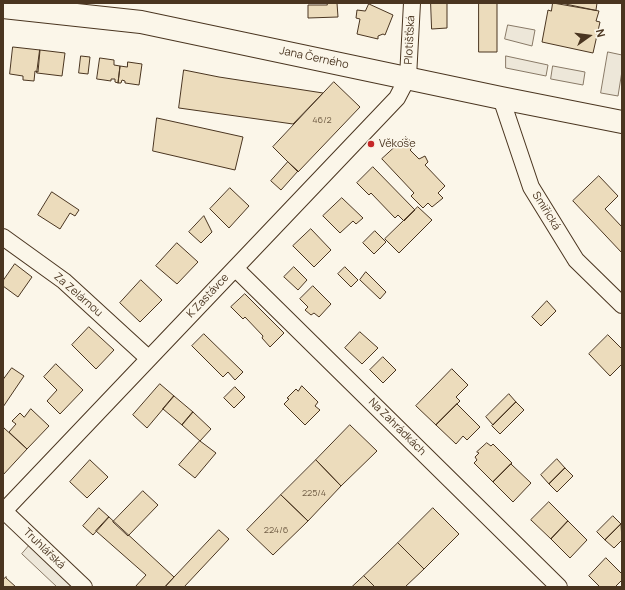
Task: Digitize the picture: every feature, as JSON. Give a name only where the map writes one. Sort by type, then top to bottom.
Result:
[{"type":"street","name":"Plotišťská","points":[[408,77],[412,3]]},
{"type":"street","name":"Jana Černého","points":[[3,7],[141,22],[622,122]]},
{"type":"street","name":"K Zastávce","points":[[4,511],[397,98],[408,77]]},
{"type":"street","name":"Smiřická","points":[[501,98],[531,187],[576,260],[622,305]]},
{"type":"street","name":"Za Zelárnou","points":[[3,238],[64,280],[148,358]]},
{"type":"street","name":"Na Zahrádkách","points":[[235,268],[559,587]]},
{"type":"street","name":"Truhlářská","points":[[4,511],[84,587]]},
{"type":"shaded area","points":[[508,25],[535,30],[532,46],[505,39]]},
{"type":"shaded area","points":[[608,52],[622,55],[622,71],[618,96],[601,93]]},
{"type":"shaded area","points":[[506,56],[548,65],[546,76],[506,68]]},
{"type":"shaded area","points":[[553,66],[585,72],[583,85],[551,79]]},
{"type":"shaded area","points":[[34,540],[83,587],[57,587],[22,554]]},
{"type":"building","points":[[327,3],[337,3],[338,17],[308,18],[308,5],[327,5]]},
{"type":"building","points":[[431,3],[447,3],[447,28],[432,29]]},
{"type":"building","points":[[479,3],[497,3],[497,52],[479,52]]},
{"type":"building","points":[[553,3],[599,11],[596,21],[600,22],[593,53],[542,42],[548,10],[551,11]]},
{"type":"building","points":[[561,3],[597,3],[596,10]]},
{"type":"building","points":[[369,4],[393,15],[385,35],[383,34],[378,36],[378,39],[357,34],[360,19],[356,18],[357,10],[365,11]]},
{"type":"building","points":[[13,47],[40,50],[38,72],[35,71],[34,81],[23,80],[23,76],[10,74]]},
{"type":"building","points":[[40,50],[65,53],[62,76],[37,73]]},
{"type":"building","points":[[81,56],[90,57],[88,74],[79,73]]},
{"type":"building","points":[[100,58],[114,60],[114,65],[120,66],[118,83],[115,82],[115,79],[111,79],[111,81],[97,79]]},
{"type":"building","points":[[128,62],[142,64],[139,85],[125,83],[125,81],[122,80],[121,83],[118,83],[120,66],[127,67]]},
{"type":"building","points":[[184,70],[323,93],[293,124],[179,108]]},
{"type":"building","points":[[334,82],[360,107],[298,172],[273,147]]},
{"type":"building","points":[[157,118],[243,137],[235,170],[153,151]]},
{"type":"building","points":[[406,137],[415,145],[410,150],[419,159],[425,156],[428,162],[425,165],[445,186],[438,193],[443,198],[432,207],[428,203],[423,208],[411,196],[414,193],[382,159]]},
{"type":"building","points":[[288,162],[298,171],[281,190],[271,181]]},
{"type":"building","points":[[373,167],[415,210],[404,221],[398,215],[395,218],[371,193],[369,195],[357,183]]},
{"type":"building","points":[[599,176],[618,196],[605,209],[622,227],[622,253],[573,201]]},
{"type":"building","points":[[230,188],[249,206],[229,228],[210,209]]},
{"type":"building","points":[[52,192],[79,210],[75,216],[70,213],[60,229],[38,215]]},
{"type":"building","points":[[342,198],[363,218],[356,224],[353,221],[340,233],[323,216]]},
{"type":"building","points":[[418,207],[432,220],[399,253],[385,239]]},
{"type":"building","points":[[204,216],[212,232],[201,243],[189,232]]},
{"type":"building","points":[[311,229],[331,250],[314,267],[293,246]]},
{"type":"building","points":[[375,231],[386,242],[374,254],[363,243]]},
{"type":"building","points":[[177,243],[198,262],[177,284],[156,266]]},
{"type":"building","points":[[15,264],[32,277],[18,297],[3,286],[3,281]]},
{"type":"building","points":[[294,267],[307,280],[298,290],[284,277]]},
{"type":"building","points":[[345,267],[358,280],[351,287],[338,274]]},
{"type":"building","points":[[366,272],[386,292],[380,299],[360,280]]},
{"type":"building","points":[[141,280],[162,300],[140,322],[120,303]]},
{"type":"building","points":[[313,286],[331,304],[319,317],[314,313],[311,315],[305,310],[308,307],[300,299]]},
{"type":"building","points":[[245,294],[284,333],[270,347],[262,338],[263,336],[245,317],[243,319],[231,307]]},
{"type":"building","points":[[547,301],[556,311],[541,326],[532,317]]},
{"type":"building","points":[[89,327],[114,350],[96,369],[72,345]]},
{"type":"building","points":[[360,332],[378,348],[362,364],[345,348]]},
{"type":"building","points":[[204,334],[243,372],[235,380],[228,372],[223,377],[192,346]]},
{"type":"building","points":[[608,335],[622,349],[622,364],[610,376],[589,354]]},
{"type":"building","points":[[383,357],[396,370],[383,383],[370,370]]},
{"type":"building","points":[[56,364],[83,390],[60,414],[47,401],[57,390],[44,377]]},
{"type":"building","points":[[12,368],[24,376],[3,407],[3,380]]},
{"type":"building","points":[[452,369],[468,385],[456,397],[460,401],[436,425],[416,406]]},
{"type":"building","points":[[160,384],[174,396],[147,428],[133,415]]},
{"type":"building","points":[[302,386],[318,402],[315,406],[320,410],[305,425],[284,404],[289,399],[287,398],[296,389],[298,391]]},
{"type":"building","points":[[235,387],[245,397],[234,408],[224,398]]},
{"type":"building","points":[[509,394],[516,402],[493,425],[486,417]]},
{"type":"building","points":[[174,396],[193,412],[182,425],[163,409]]},
{"type":"building","points":[[516,402],[524,410],[500,434],[492,426]]},
{"type":"building","points":[[457,404],[480,427],[467,440],[463,436],[456,444],[436,425]]},
{"type":"building","points":[[31,409],[49,426],[27,449],[9,432],[16,424],[12,421],[20,413],[24,417]]},
{"type":"building","points":[[193,412],[211,429],[200,441],[182,425]]},
{"type":"building","points":[[350,425],[377,451],[341,486],[316,460]]},
{"type":"building","points":[[4,428],[27,449],[3,475],[3,429]]},
{"type":"building","points":[[200,441],[216,453],[195,478],[179,465]]},
{"type":"building","points":[[487,443],[491,446],[493,444],[512,463],[493,482],[474,463],[477,460],[475,457],[479,453],[477,452]]},
{"type":"building","points":[[557,459],[565,468],[549,484],[541,475]]},
{"type":"building","points":[[90,460],[108,477],[87,498],[70,482]]},
{"type":"building","points":[[316,460],[341,486],[308,521],[281,495]]},
{"type":"building","points":[[511,464],[531,483],[513,502],[493,482]]},
{"type":"building","points":[[565,468],[573,476],[557,492],[549,484]]},
{"type":"building","points":[[143,491],[158,505],[128,536],[113,522]]},
{"type":"building","points":[[281,495],[308,521],[273,555],[247,530]]},
{"type":"building","points":[[549,502],[568,521],[551,539],[531,520]]},
{"type":"building","points":[[99,508],[109,517],[93,535],[83,526]]},
{"type":"building","points":[[433,508],[459,534],[424,569],[398,543]]},
{"type":"building","points":[[613,516],[621,524],[605,540],[597,532]]},
{"type":"building","points":[[109,517],[174,577],[165,587],[135,587],[146,575],[96,531]]},
{"type":"building","points":[[568,521],[587,540],[570,558],[551,539]]},
{"type":"building","points":[[621,524],[622,540],[614,548],[605,540]]},
{"type":"building","points":[[219,530],[229,539],[184,587],[165,587]]},
{"type":"building","points":[[398,543],[424,569],[405,587],[375,587],[364,576]]},
{"type":"building","points":[[606,558],[622,574],[622,580],[615,587],[600,587],[589,576]]},
{"type":"building","points":[[364,576],[375,587],[352,587]]},
{"type":"building","points":[[6,577],[16,587],[3,587],[3,580]]},
{"type":"place","name":"Věkoše","points":[[371,144]]}]
